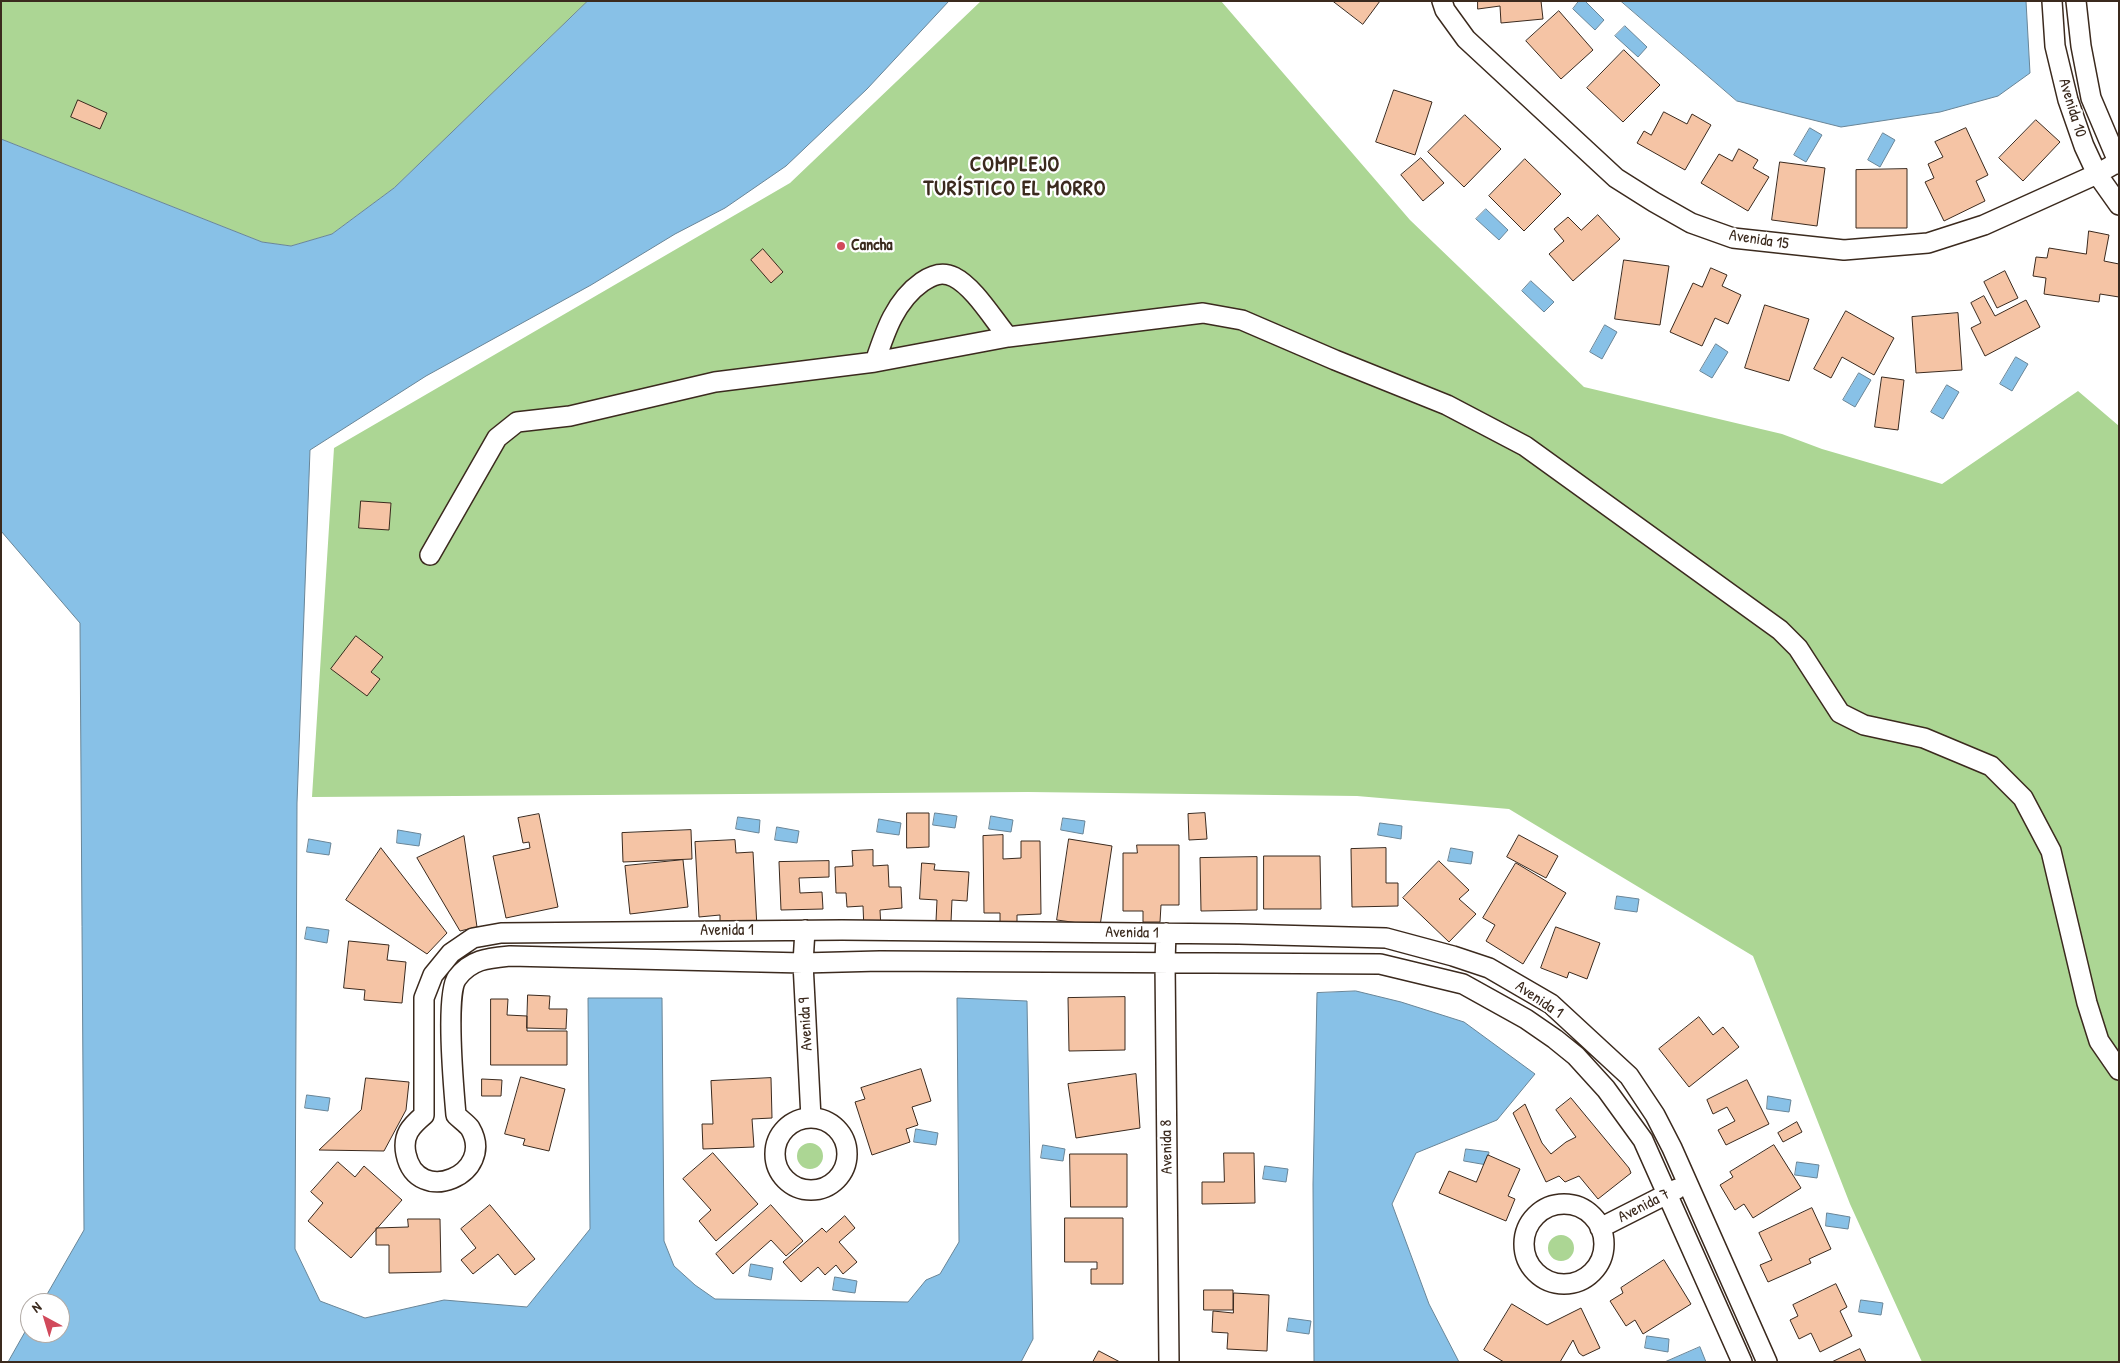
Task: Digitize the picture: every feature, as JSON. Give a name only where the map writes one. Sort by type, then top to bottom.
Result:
[{"type":"street","name":"Avenida 15","points":[[1442,1],[1445,10],[1466,39],[1616,178],[1691,223],[1733,238],[1844,250],[1928,242],[1984,225],[2118,163]]},
{"type":"street","name":"Avenida 10","points":[[2052,1],[2055,46],[2068,100],[2084,146],[2097,174],[2119,205]]},
{"type":"street","name":"Avenida 10","points":[[2076,1],[2081,46],[2091,98],[2118,163]]},
{"type":"street","points":[[2055,46],[2081,46]]},
{"type":"street","points":[[874,362],[886,329],[899,305],[913,288],[930,276],[941,273],[954,278],[972,292],[1008,337]]},
{"type":"street","points":[[430,555],[498,438],[518,422],[570,416],[715,382],[874,362],[1008,337],[1203,313],[1242,320],[1447,405],[1524,446],[1780,630],[1798,648],[1840,713],[1864,726],[1924,738],[1991,766],[2023,798],[2051,851],[2087,1003],[2099,1041],[2119,1070]]},
{"type":"street","name":"Avenida 1","points":[[424,1115],[424,998],[433,976],[451,953],[473,938],[501,933],[805,930],[1166,933],[1386,938],[1489,968],[1551,1004],[1629,1076],[1655,1115],[1688,1184],[1767,1362]]},
{"type":"street","name":"Avenida 9","points":[[805,930],[803,963],[811,1118]]},
{"type":"street","points":[[952,962],[954,931]]},
{"type":"street","points":[[639,959],[641,932]]},
{"type":"street","name":"Avenida 8","points":[[1166,933],[1169,1362]]},
{"type":"street","name":"Avenida 1","points":[[456,1115],[452,1072],[452,1002],[455,980],[468,966],[482,958],[510,956],[803,963],[880,961],[1380,964],[1462,984],[1493,999],[1526,1019],[1576,1056],[1606,1089],[1643,1140],[1742,1362]]},
{"type":"street","points":[[1443,979],[1453,956]]},
{"type":"street","points":[[440,1112],[456,1115],[470,1128],[475,1146],[471,1164],[457,1178],[439,1183],[420,1178],[408,1164],[404,1145],[410,1127],[424,1115],[440,1112]]},
{"type":"street","name":"Avenida 7","points":[[1600,1228],[1688,1184]]},
{"type":"street","name":"Avenida 7","points":[[1568,1205],[1578,1207],[1587,1212],[1600,1228],[1603,1238],[1601,1258],[1589,1275],[1580,1281],[1570,1284],[1550,1282],[1540,1277],[1528,1261],[1524,1241],[1527,1231],[1535,1218],[1547,1208],[1568,1205]]},
{"type":"green space","points":[[1,1],[588,1],[394,188],[332,234],[291,246],[262,242],[1,139]]},
{"type":"green space","points":[[981,1],[1221,1],[1410,220],[1584,387],[1782,434],[1822,449],[1942,484],[2078,391],[2119,426],[2119,1362],[1922,1362],[1850,1204],[1753,956],[1509,809],[1357,796],[1028,792],[312,797],[334,448],[790,183]]},
{"type":"green space","points":[[810,1143],[819,1147],[823,1156],[819,1165],[810,1169],[801,1165],[797,1156],[801,1147]]},
{"type":"green space","points":[[1561,1235],[1570,1239],[1574,1248],[1570,1257],[1561,1261],[1552,1257],[1548,1248],[1552,1239]]},
{"type":"water","points":[[588,1],[949,1],[867,89],[786,166],[725,208],[675,234],[591,285],[426,376],[310,450],[297,803],[295,1249],[320,1301],[365,1318],[444,1300],[527,1307],[590,1229],[588,998],[662,998],[664,1241],[674,1266],[695,1285],[715,1299],[908,1302],[926,1280],[940,1274],[959,1242],[957,998],[1027,1001],[1033,1339],[1021,1362],[8,1362],[20,1341],[20,1343],[70,1343],[70,1293],[48,1293],[84,1230],[80,623],[1,531],[1,139],[262,242],[291,246],[332,234],[394,188]]},
{"type":"water","points":[[1579,1],[1585,1],[1604,20],[1595,30],[1573,9]]},
{"type":"water","points":[[1621,1],[2026,1],[2030,73],[1998,96],[1940,112],[1841,127],[1737,101]]},
{"type":"water","points":[[1625,26],[1647,47],[1638,57],[1615,36]]},
{"type":"water","points":[[1810,128],[1822,135],[1806,162],[1794,155]]},
{"type":"water","points":[[1883,133],[1895,140],[1880,167],[1868,160]]},
{"type":"water","points":[[1486,209],[1508,230],[1499,240],[1476,219]]},
{"type":"water","points":[[1531,281],[1554,302],[1544,312],[1522,291]]},
{"type":"water","points":[[1605,325],[1617,332],[1602,359],[1590,352]]},
{"type":"water","points":[[1716,344],[1728,352],[1712,378],[1700,371]]},
{"type":"water","points":[[2016,357],[2028,364],[2012,391],[2000,384]]},
{"type":"water","points":[[1859,373],[1871,380],[1855,407],[1843,400]]},
{"type":"water","points":[[1947,385],[1959,392],[1943,419],[1931,412]]},
{"type":"water","points":[[935,813],[957,816],[955,828],[933,825]]},
{"type":"water","points":[[991,816],[1013,820],[1011,832],[989,829]]},
{"type":"water","points":[[738,817],[760,820],[759,833],[736,829]]},
{"type":"water","points":[[1063,818],[1085,821],[1083,834],[1061,830]]},
{"type":"water","points":[[879,819],[901,823],[899,835],[877,832]]},
{"type":"water","points":[[1380,823],[1402,826],[1401,839],[1378,835]]},
{"type":"water","points":[[777,827],[799,831],[797,843],[775,840]]},
{"type":"water","points":[[398,830],[421,834],[419,846],[397,843]]},
{"type":"water","points":[[309,839],[331,843],[329,855],[307,852]]},
{"type":"water","points":[[1451,848],[1473,852],[1471,864],[1448,861]]},
{"type":"water","points":[[1617,896],[1639,899],[1637,912],[1615,909]]},
{"type":"water","points":[[307,927],[329,930],[327,943],[305,939]]},
{"type":"water","points":[[1356,991],[1401,1002],[1464,1022],[1535,1074],[1497,1120],[1416,1153],[1392,1204],[1429,1304],[1459,1362],[1314,1362],[1313,1184],[1317,993]]},
{"type":"water","points":[[307,1095],[330,1098],[328,1111],[305,1108]]},
{"type":"water","points":[[1768,1096],[1791,1100],[1789,1112],[1767,1109]]},
{"type":"water","points":[[916,1129],[938,1133],[936,1145],[914,1142]]},
{"type":"water","points":[[1043,1145],[1065,1149],[1063,1161],[1041,1158]]},
{"type":"water","points":[[1466,1149],[1489,1152],[1487,1165],[1464,1161]]},
{"type":"water","points":[[1797,1162],[1819,1165],[1817,1178],[1795,1175]]},
{"type":"water","points":[[1265,1166],[1288,1169],[1286,1182],[1263,1179]]},
{"type":"water","points":[[1827,1213],[1850,1217],[1848,1229],[1826,1226]]},
{"type":"water","points":[[751,1264],[773,1268],[771,1280],[749,1276]]},
{"type":"water","points":[[835,1277],[857,1281],[855,1293],[833,1290]]},
{"type":"water","points":[[1861,1300],[1883,1303],[1881,1315],[1859,1312]]},
{"type":"water","points":[[1289,1318],[1311,1321],[1309,1334],[1287,1331]]},
{"type":"water","points":[[1647,1336],[1669,1339],[1668,1352],[1645,1348]]},
{"type":"water","points":[[1700,1347],[1706,1362],[1665,1362]]},
{"type":"building","points":[[1333,1],[1380,1],[1363,24]]},
{"type":"building","points":[[1478,1],[1541,1],[1543,19],[1501,23],[1500,6],[1478,9]]},
{"type":"building","points":[[1559,11],[1593,50],[1561,79],[1526,41]]},
{"type":"building","points":[[1624,50],[1660,85],[1623,122],[1587,88]]},
{"type":"building","points":[[1394,90],[1432,102],[1415,155],[1376,142]]},
{"type":"building","points":[[78,100],[107,113],[100,129],[71,117]]},
{"type":"building","points":[[1664,112],[1687,124],[1692,114],[1711,125],[1685,170],[1637,143],[1644,131],[1651,135]]},
{"type":"building","points":[[1465,115],[1501,149],[1464,187],[1428,152]]},
{"type":"building","points":[[2036,120],[2060,142],[2023,181],[1999,158]]},
{"type":"building","points":[[1966,128],[1988,175],[1976,181],[1985,201],[1944,221],[1925,182],[1934,178],[1928,164],[1943,157],[1935,142]]},
{"type":"building","points":[[1739,149],[1758,160],[1753,168],[1769,177],[1748,211],[1701,183],[1719,154],[1732,161]]},
{"type":"building","points":[[1421,158],[1444,183],[1423,201],[1401,175]]},
{"type":"building","points":[[1525,159],[1561,194],[1524,231],[1489,196]]},
{"type":"building","points":[[1780,162],[1825,168],[1817,226],[1772,220]]},
{"type":"building","points":[[1907,169],[1907,228],[1856,228],[1856,170]]},
{"type":"building","points":[[1598,215],[1620,239],[1573,281],[1549,254],[1564,241],[1554,229],[1568,217],[1581,230]]},
{"type":"building","points":[[2089,231],[2109,235],[2104,261],[2119,264],[2119,297],[2100,294],[2099,302],[2044,294],[2046,278],[2033,276],[2036,257],[2047,258],[2049,248],[2086,254]]},
{"type":"building","points":[[763,249],[783,272],[771,283],[751,260]]},
{"type":"building","points":[[1624,260],[1669,266],[1660,325],[1615,319]]},
{"type":"building","points":[[1711,268],[1727,275],[1722,286],[1741,295],[1728,324],[1715,318],[1702,346],[1670,332],[1693,283],[1702,287]]},
{"type":"building","points":[[2005,271],[2018,298],[1997,308],[1984,282]]},
{"type":"building","points":[[1984,296],[1995,316],[2026,300],[2040,327],[1985,356],[1971,328],[1981,323],[1971,303]]},
{"type":"building","points":[[1765,305],[1809,319],[1789,381],[1745,368]]},
{"type":"building","points":[[1846,311],[1894,338],[1874,375],[1842,357],[1831,378],[1814,369]]},
{"type":"building","points":[[1958,313],[1962,370],[1916,373],[1912,317]]},
{"type":"building","points":[[1882,377],[1904,380],[1898,430],[1875,427]]},
{"type":"building","points":[[361,501],[391,503],[389,530],[359,528]]},
{"type":"building","points":[[356,636],[383,657],[371,672],[380,679],[367,696],[331,669]]},
{"type":"building","points":[[907,813],[929,813],[929,847],[907,848]]},
{"type":"building","points":[[1205,813],[1207,839],[1189,840],[1188,814]]},
{"type":"building","points":[[539,814],[558,907],[506,918],[493,856],[530,848],[529,842],[523,843],[518,818]]},
{"type":"building","points":[[691,830],[692,859],[623,862],[622,833]]},
{"type":"building","points":[[1003,835],[1003,859],[1021,858],[1021,841],[1040,841],[1041,914],[1017,915],[1017,927],[1000,928],[1000,913],[984,913],[983,836]]},
{"type":"building","points":[[1519,835],[1558,856],[1546,878],[1507,857]]},
{"type":"building","points":[[464,836],[477,927],[460,931],[417,858]]},
{"type":"building","points":[[1069,839],[1112,846],[1100,926],[1057,920]]},
{"type":"building","points":[[735,840],[736,853],[753,852],[757,928],[720,930],[720,915],[699,917],[695,842]]},
{"type":"building","points":[[1137,845],[1179,845],[1179,905],[1161,905],[1160,922],[1143,922],[1143,911],[1123,911],[1123,853],[1137,853]]},
{"type":"building","points":[[381,848],[447,933],[427,954],[346,900]]},
{"type":"building","points":[[1386,848],[1386,883],[1398,883],[1398,906],[1352,907],[1351,849]]},
{"type":"building","points":[[873,850],[873,866],[888,865],[889,887],[901,887],[902,908],[880,910],[881,929],[864,930],[863,906],[847,907],[846,893],[836,893],[835,867],[853,866],[852,851]]},
{"type":"building","points":[[1264,856],[1320,856],[1321,909],[1264,909]]},
{"type":"building","points":[[1257,857],[1257,910],[1201,911],[1200,858]]},
{"type":"building","points":[[683,860],[688,907],[630,914],[625,866]]},
{"type":"building","points":[[829,861],[829,877],[799,878],[800,893],[822,892],[823,909],[781,910],[779,862]]},
{"type":"building","points":[[1439,861],[1469,890],[1459,899],[1476,914],[1449,942],[1403,898]]},
{"type":"building","points":[[922,863],[935,864],[934,870],[969,872],[967,901],[952,900],[951,922],[936,921],[937,900],[920,899]]},
{"type":"building","points":[[1516,863],[1566,893],[1523,964],[1486,941],[1495,925],[1483,918]]},
{"type":"building","points":[[1556,927],[1600,943],[1587,979],[1569,972],[1567,978],[1541,968]]},
{"type":"building","points":[[349,941],[389,945],[387,960],[406,962],[402,1003],[364,1000],[365,990],[344,988]]},
{"type":"building","points":[[528,995],[550,996],[549,1009],[567,1009],[566,1029],[527,1028]]},
{"type":"building","points":[[1125,997],[1125,1050],[1069,1051],[1068,998]]},
{"type":"building","points":[[491,999],[508,999],[507,1015],[527,1016],[527,1031],[567,1031],[567,1065],[491,1065]]},
{"type":"building","points":[[1699,1017],[1713,1035],[1723,1027],[1739,1047],[1689,1087],[1659,1049]]},
{"type":"building","points":[[921,1069],[931,1101],[912,1107],[918,1125],[906,1129],[910,1142],[872,1155],[855,1102],[865,1099],[861,1088]]},
{"type":"building","points":[[1136,1074],[1140,1128],[1076,1138],[1068,1084]]},
{"type":"building","points":[[521,1077],[565,1089],[549,1151],[523,1145],[525,1139],[505,1134]]},
{"type":"building","points":[[366,1078],[409,1082],[406,1110],[384,1151],[319,1150],[361,1110]]},
{"type":"building","points":[[771,1078],[772,1118],[752,1119],[754,1147],[703,1149],[702,1124],[713,1124],[711,1081]]},
{"type":"building","points":[[482,1079],[502,1080],[501,1096],[482,1096]]},
{"type":"building","points":[[1747,1080],[1769,1124],[1726,1145],[1718,1130],[1735,1121],[1727,1107],[1713,1114],[1707,1100]]},
{"type":"building","points":[[1571,1098],[1629,1168],[1631,1173],[1598,1199],[1579,1176],[1565,1182],[1559,1176],[1546,1182],[1513,1113],[1525,1104],[1542,1143],[1551,1154],[1576,1137],[1556,1110]]},
{"type":"building","points":[[1797,1122],[1802,1132],[1783,1142],[1778,1133]]},
{"type":"building","points":[[1774,1145],[1801,1188],[1753,1218],[1744,1204],[1735,1210],[1720,1185],[1733,1177],[1730,1172]]},
{"type":"building","points":[[713,1153],[758,1204],[716,1241],[699,1221],[711,1210],[683,1179]]},
{"type":"building","points":[[1224,1153],[1254,1153],[1255,1203],[1202,1204],[1202,1182],[1224,1182]]},
{"type":"building","points":[[1070,1154],[1127,1154],[1127,1207],[1071,1207]]},
{"type":"building","points":[[1488,1155],[1520,1169],[1508,1196],[1515,1199],[1506,1221],[1439,1193],[1449,1171],[1476,1182]]},
{"type":"building","points":[[338,1162],[355,1177],[364,1166],[402,1200],[351,1258],[308,1221],[323,1203],[311,1192]]},
{"type":"building","points":[[490,1205],[535,1259],[515,1275],[498,1254],[473,1274],[461,1260],[476,1248],[461,1229]]},
{"type":"building","points":[[771,1205],[803,1241],[786,1256],[771,1240],[733,1274],[716,1254]]},
{"type":"building","points":[[1812,1208],[1831,1249],[1809,1259],[1811,1263],[1768,1282],[1760,1265],[1772,1260],[1759,1233]]},
{"type":"building","points":[[845,1216],[855,1228],[839,1242],[857,1262],[843,1274],[836,1265],[825,1275],[818,1267],[801,1282],[783,1262],[822,1228],[826,1232]]},
{"type":"building","points":[[1065,1218],[1123,1218],[1123,1284],[1091,1284],[1091,1269],[1097,1269],[1097,1262],[1065,1262]]},
{"type":"building","points":[[408,1219],[440,1219],[441,1272],[389,1273],[389,1245],[376,1245],[376,1228],[408,1227]]},
{"type":"building","points":[[1664,1260],[1691,1304],[1643,1334],[1635,1320],[1626,1326],[1610,1301],[1623,1293],[1621,1288]]},
{"type":"building","points":[[1836,1284],[1847,1307],[1840,1311],[1852,1336],[1820,1352],[1811,1333],[1799,1339],[1790,1320],[1798,1316],[1793,1305]]},
{"type":"building","points":[[1204,1290],[1233,1290],[1233,1310],[1204,1310]]},
{"type":"building","points":[[1234,1293],[1269,1295],[1267,1351],[1227,1349],[1228,1333],[1212,1332],[1213,1311],[1233,1313]]},
{"type":"building","points":[[1512,1304],[1547,1325],[1581,1308],[1600,1348],[1583,1356],[1579,1353],[1573,1340],[1560,1362],[1504,1362],[1484,1350]]},
{"type":"building","points":[[1860,1349],[1866,1362],[1832,1362]]},
{"type":"building","points":[[1099,1351],[1120,1362],[1093,1362]]},
{"type":"place","name":"Cancha","points":[[841,246]]},
{"type":"district","name":"COMPLEJO TURÍSTICO EL MORRO","points":[[1015,177]]}]
